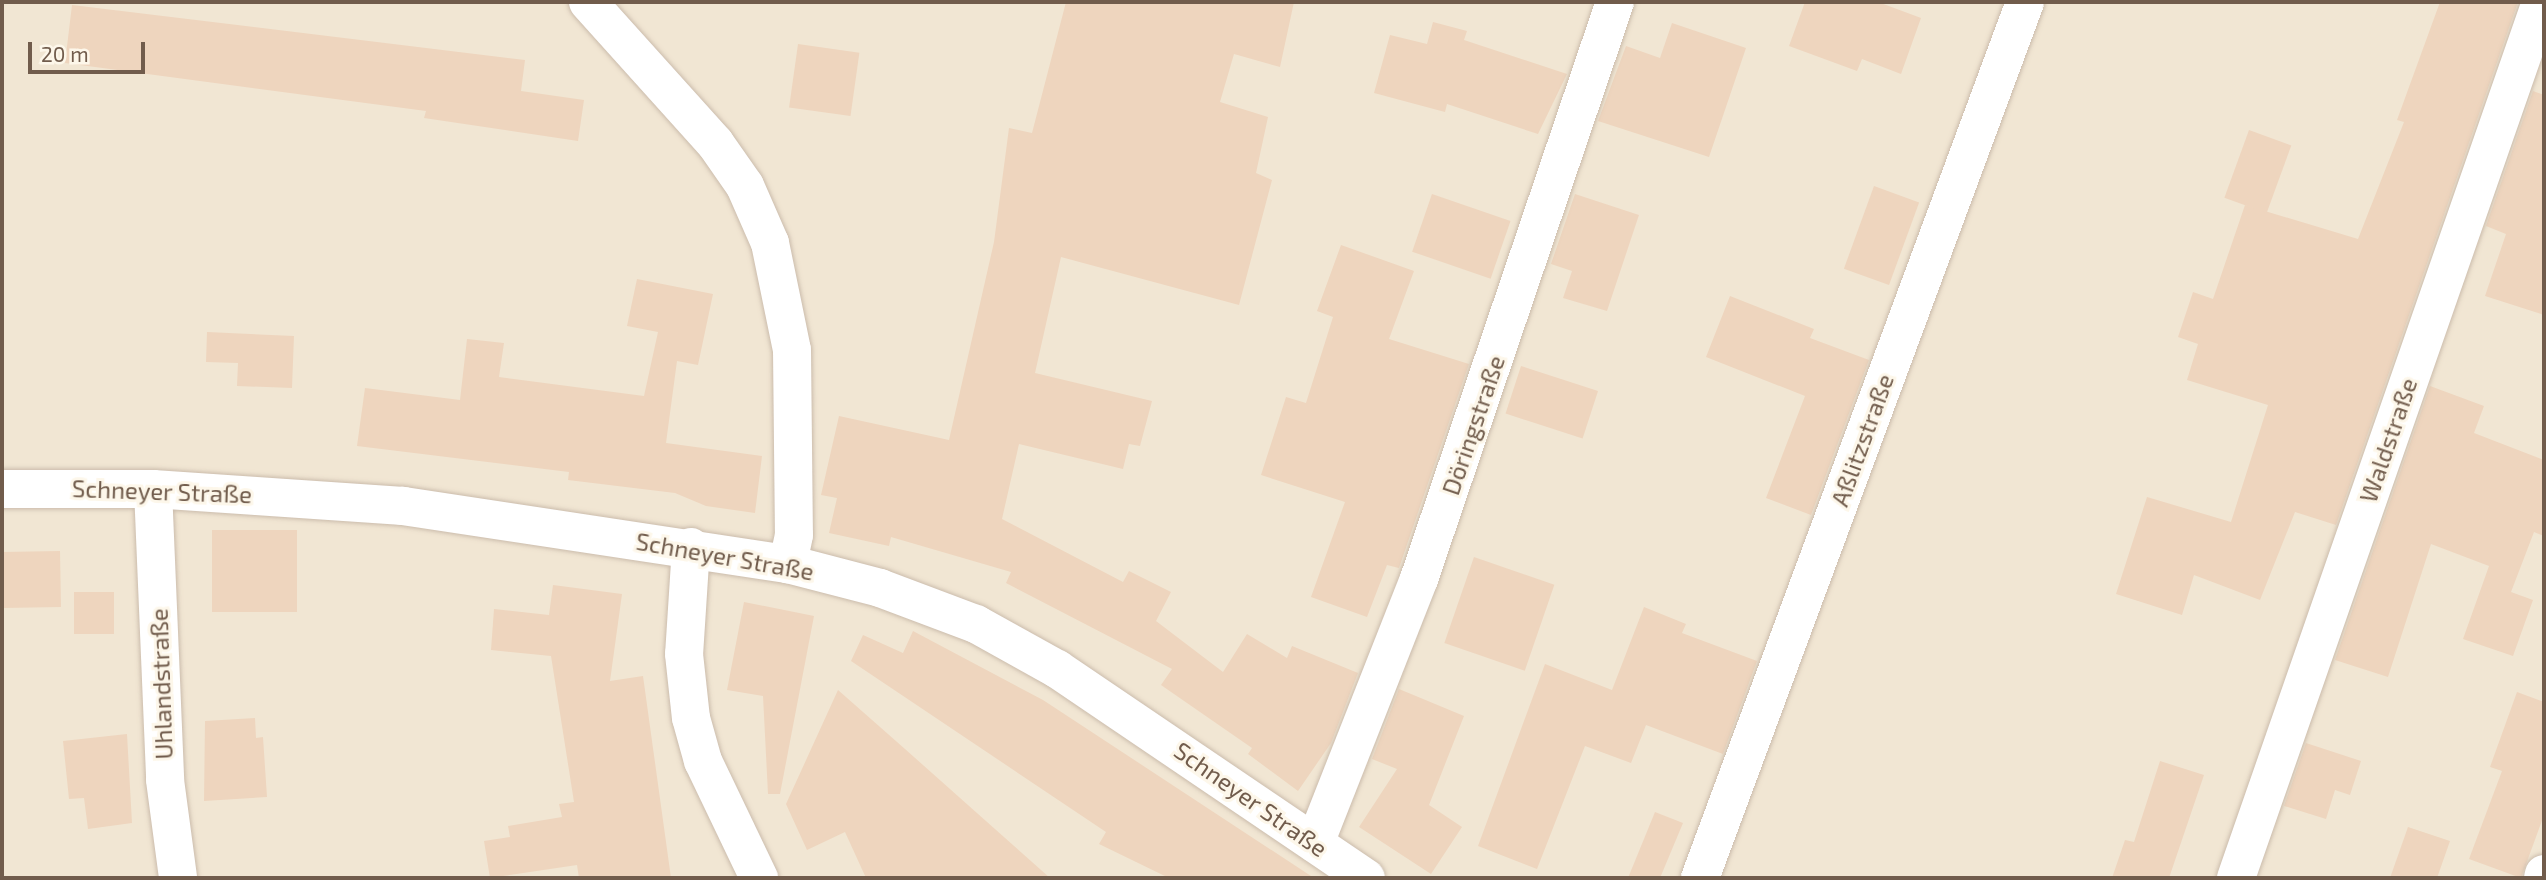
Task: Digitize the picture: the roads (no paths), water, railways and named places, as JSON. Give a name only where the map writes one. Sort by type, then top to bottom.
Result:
[{"type":"street","points":[[589,2],[715,143],[745,186],[770,243],[792,350],[794,535],[788,564]]},
{"type":"street","name":"Döringstraße","points":[[1315,843],[1424,566],[1615,2]]},
{"type":"street","name":"Aßlitzstraße","points":[[1700,878],[2025,2]]},
{"type":"street","name":"Waldstraße","points":[[2236,878],[2541,2]]},
{"type":"street","name":"Schneyer Straße","points":[[2,489],[153,489],[403,506],[691,547],[788,564],[880,588],[996,635],[1136,719],[1366,878]]},
{"type":"street","name":"Uhlandstraße","points":[[153,489],[166,780],[178,878]]},
{"type":"street","points":[[691,547],[684,654],[691,718],[703,761],[759,878]]}]
